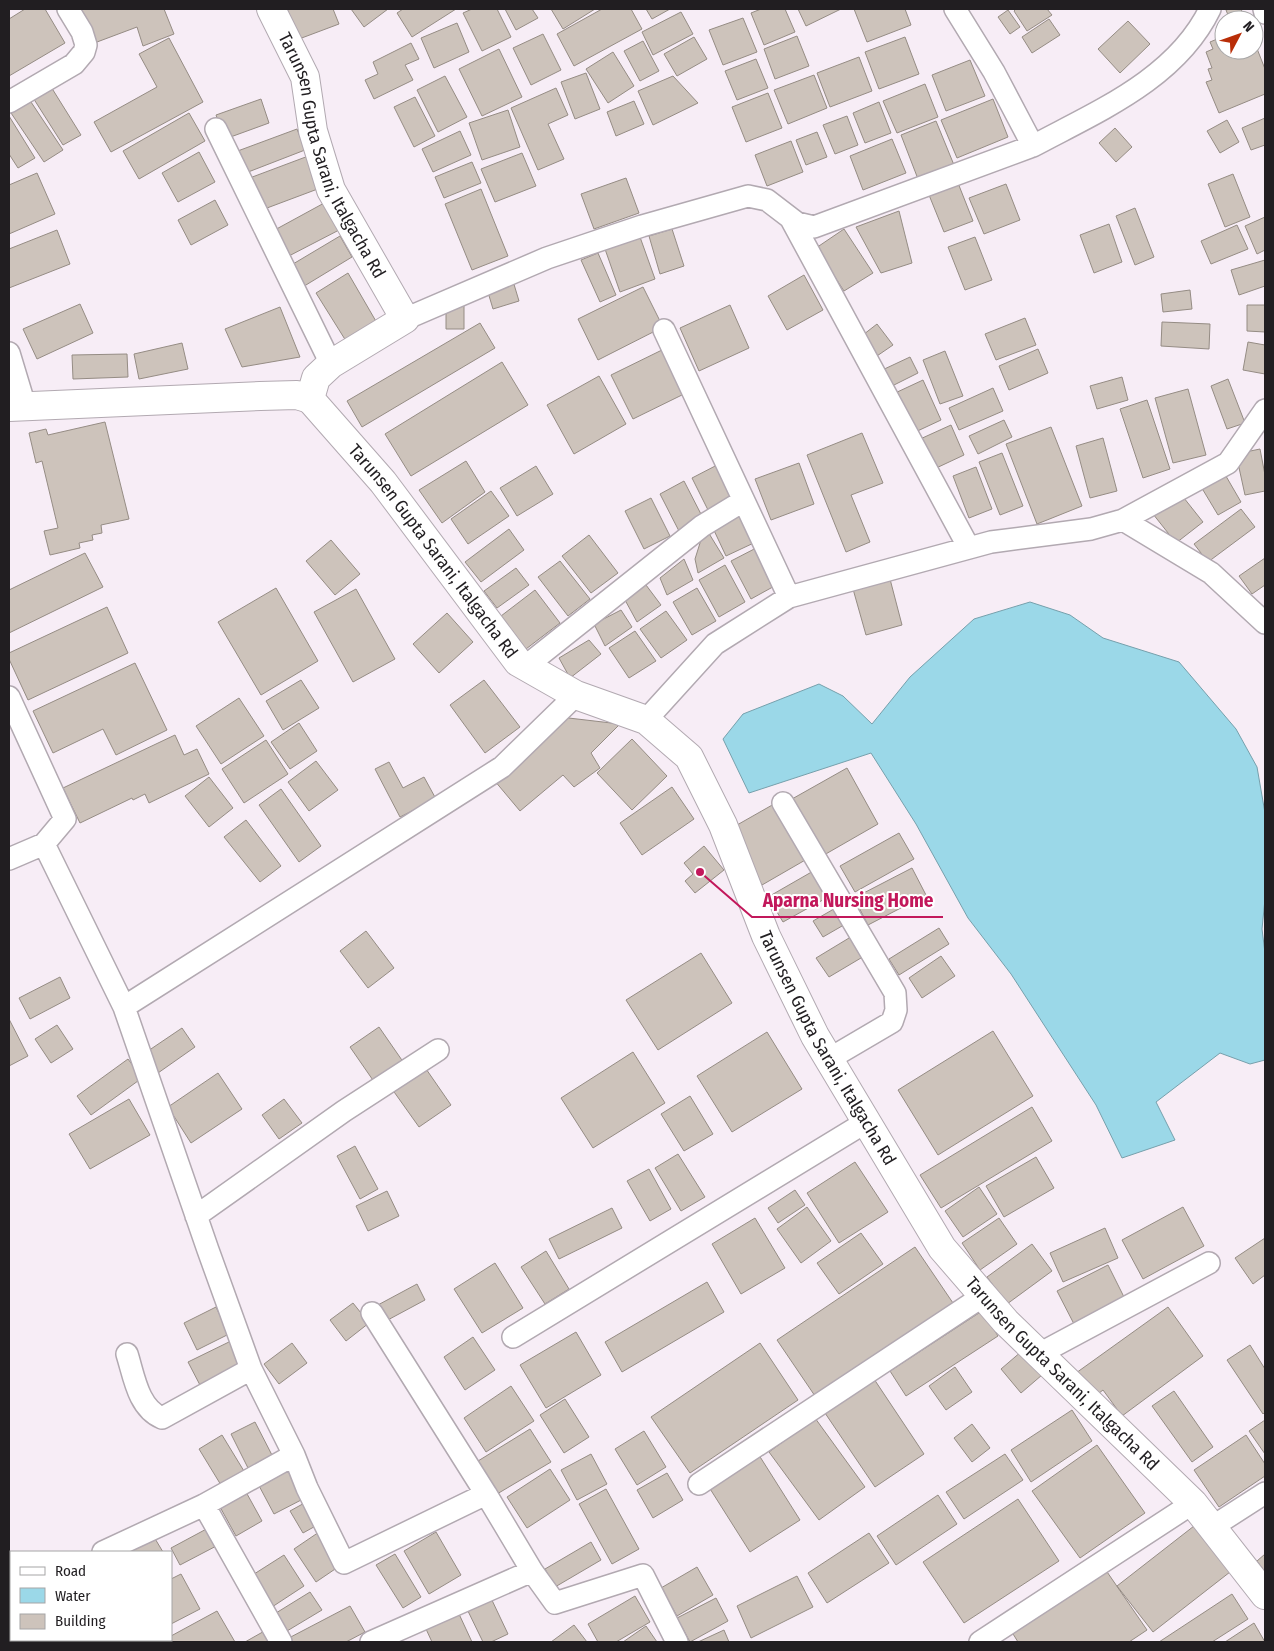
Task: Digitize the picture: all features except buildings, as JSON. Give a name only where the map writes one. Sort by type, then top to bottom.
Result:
[{"type":"street","points":[[9,102],[74,64],[84,52],[86,45],[82,32],[68,9]]},
{"type":"street","name":"Tarunsen Gupta Sarani, Italgacha Rd","points":[[271,9],[305,77],[312,131],[331,190],[405,319]]},
{"type":"street","points":[[955,9],[994,72],[1033,146]]},
{"type":"street","points":[[9,353],[17,407],[260,396],[297,395],[310,399],[316,378],[331,364],[405,319],[547,258],[642,226],[748,196],[767,200],[796,223],[814,227],[1033,146],[1142,86],[1179,54],[1202,26],[1210,9]]},
{"type":"street","points":[[1264,9],[1265,13]]},
{"type":"street","points":[[216,129],[331,364]]},
{"type":"street","points":[[792,219],[969,548]]},
{"type":"street","points":[[664,330],[788,597]]},
{"type":"street","name":"Tarunsen Gupta Sarani, Italgacha Rd","points":[[310,399],[383,482],[518,662],[576,696],[646,720],[689,757],[723,825],[766,936],[815,1036],[942,1248],[1006,1322],[1193,1503],[1265,1595]]},
{"type":"street","points":[[646,720],[715,644],[788,597],[991,542],[1091,529],[1123,520],[1228,463],[1265,410]]},
{"type":"street","points":[[526,666],[702,526],[743,500]]},
{"type":"street","points":[[1123,520],[1211,573],[1265,623]]},
{"type":"street","points":[[124,1006],[502,767],[576,696]]},
{"type":"street","points":[[9,697],[65,818],[44,844],[9,859]]},
{"type":"street","points":[[783,803],[895,993],[896,1010],[892,1022],[829,1059]]},
{"type":"street","points":[[44,844],[124,1006],[251,1369],[294,1455],[344,1563],[486,1494]]},
{"type":"street","points":[[196,1216],[344,1111],[438,1050]]},
{"type":"street","points":[[513,1337],[866,1122]]},
{"type":"street","points":[[1039,1354],[1209,1263]]},
{"type":"street","points":[[699,1484],[983,1296]]},
{"type":"street","points":[[372,1313],[532,1571],[555,1603],[643,1575],[677,1642]]},
{"type":"street","points":[[127,1354],[144,1403],[152,1414],[162,1418],[251,1369]]},
{"type":"street","points":[[104,1551],[204,1505],[294,1455]]},
{"type":"street","points":[[1212,1527],[1265,1492]]},
{"type":"street","points":[[980,1642],[1193,1503]]},
{"type":"street","points":[[204,1505],[281,1642]]},
{"type":"street","points":[[371,1642],[532,1571]]},
{"type":"water","points":[[1030,602],[1070,615],[1103,638],[1179,662],[1236,729],[1257,767],[1265,813],[1265,899],[1262,929],[1265,953],[1265,1060],[1250,1064],[1220,1053],[1156,1102],[1175,1140],[1122,1158],[1096,1105],[1011,974],[968,918],[916,824],[871,753],[749,793],[723,739],[743,714],[819,684],[843,696],[872,724],[910,677],[974,619]]},
{"type":"place","name":"Aparna Nursing Home","points":[[700,872]]}]
